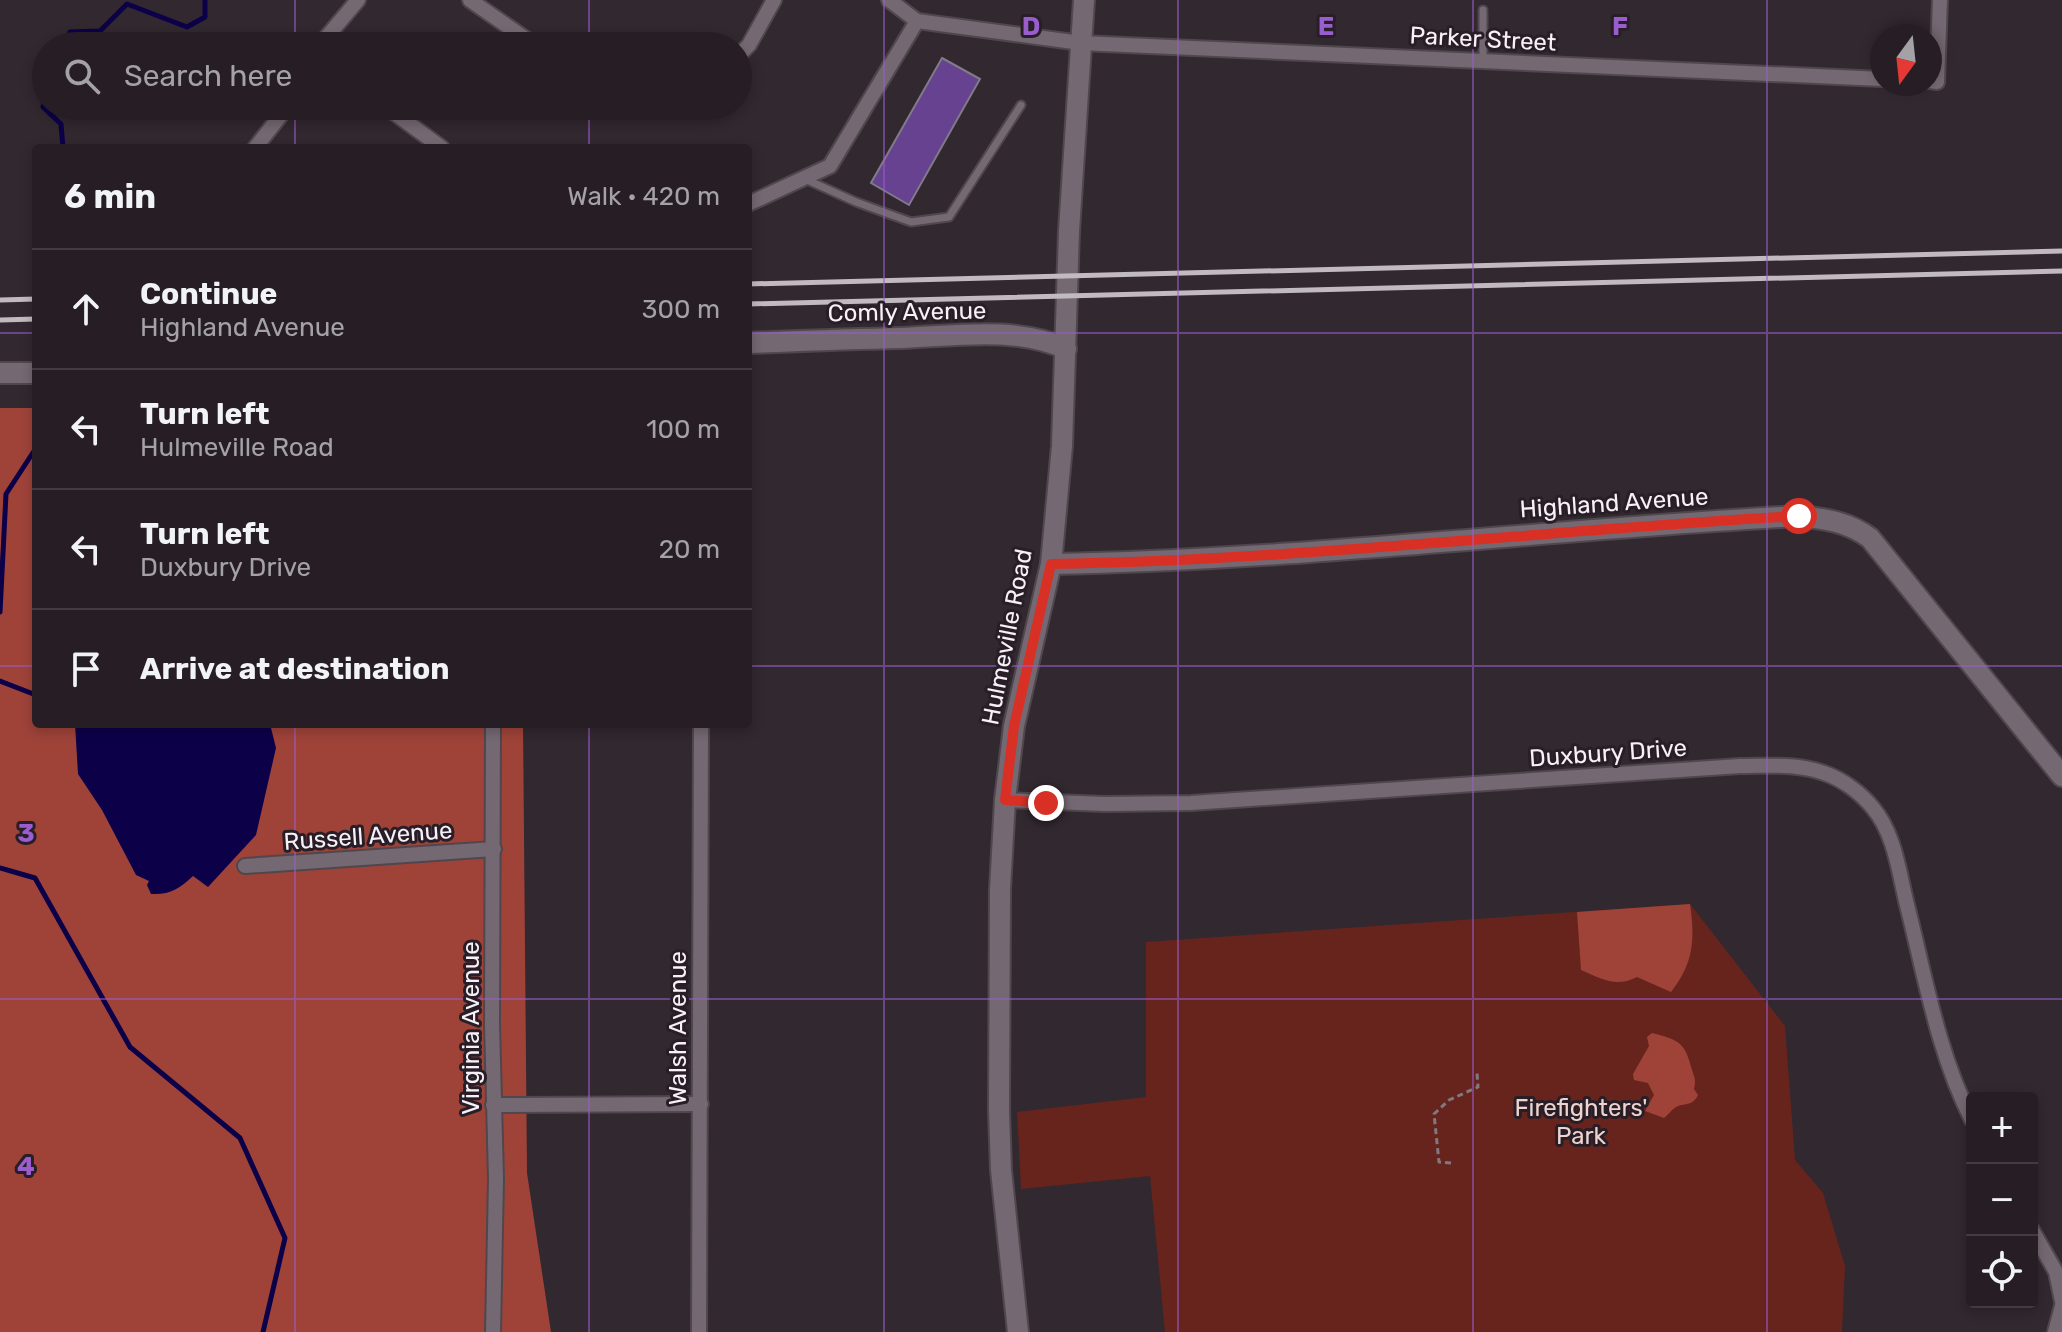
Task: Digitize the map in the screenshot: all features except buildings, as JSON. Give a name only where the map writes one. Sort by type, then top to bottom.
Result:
[{"type":"street","points":[[331,32],[358,0]]},
{"type":"street","points":[[470,0],[516,32]]},
{"type":"street","points":[[752,40],[774,0]]},
{"type":"street","points":[[752,202],[830,166],[917,21],[889,0]]},
{"type":"street","name":"Hulmeville Road","points":[[1018,1332],[1001,1170],[1000,889],[1005,800],[1014,726],[1051,564],[1062,446],[1069,231],[1084,0]]},
{"type":"street","points":[[1938,24],[1940,0]]},
{"type":"street","name":"Parker Street","points":[[917,21],[1081,43],[1870,78]]},
{"type":"street","points":[[258,144],[277,120]]},
{"type":"street","points":[[404,120],[437,144]]},
{"type":"street","name":"Comly Avenue","points":[[752,343],[1021,336],[1041,339],[1066,349]]},
{"type":"street","points":[[0,373],[32,373]]},
{"type":"street","name":"Highland Avenue","points":[[1051,564],[1252,556],[1799,516],[1839,521],[1870,538],[1886,556],[2062,776]]},
{"type":"street","name":"Virginia Avenue","points":[[493,728],[493,1105],[496,1179],[493,1332]]},
{"type":"street","name":"Walsh Avenue","points":[[699,1332],[701,728]]},
{"type":"street","name":"Duxbury Drive","points":[[1005,800],[1091,804],[1191,803],[1740,766],[1795,765],[1826,773],[1843,782],[1874,809],[1892,844],[1935,1014],[1966,1105]]},
{"type":"street","name":"Russell Avenue","points":[[245,866],[494,849]]},
{"type":"street","points":[[493,1105],[701,1104]]},
{"type":"street","points":[[2035,1236],[2056,1272],[2062,1303],[2055,1332]]},
{"type":"lane","points":[[1483,10],[1483,61]]},
{"type":"lane","points":[[803,178],[911,222],[949,217],[1021,105]]},
{"type":"path","points":[[1451,1163],[1439,1162],[1434,1114],[1449,1100],[1478,1087],[1477,1073]]},
{"type":"green space","name":"Firefighters' Park","points":[[1690,904],[1785,1026],[1795,1160],[1823,1193],[1845,1266],[1842,1332],[1165,1332],[1150,1176],[1021,1189],[1017,1112],[1146,1097],[1146,942]]},
{"type":"shaded area","points":[[0,408],[32,408],[32,728],[523,728],[527,1173],[551,1332],[0,1332]]},
{"type":"shaded area","points":[[75,728],[271,728],[276,748],[256,835],[208,887],[193,876],[174,890],[164,893],[151,894],[147,885],[149,881],[136,875],[102,810],[78,774]]},
{"type":"shaded area","points":[[1690,904],[1691,950],[1684,971],[1671,992],[1637,977],[1616,982],[1581,970],[1577,912]]},
{"type":"shaded area","points":[[1652,1033],[1669,1038],[1684,1048],[1698,1095],[1692,1102],[1676,1107],[1664,1118],[1645,1111],[1654,1095],[1648,1083],[1634,1080],[1633,1074],[1649,1046],[1647,1037]]},
{"type":"waterway","points":[[70,32],[100,31],[127,4],[187,27],[205,17],[205,0]]},
{"type":"waterway","points":[[57,120],[61,124],[63,144]]},
{"type":"waterway","points":[[0,612],[6,494],[32,454]]},
{"type":"waterway","points":[[0,681],[32,693]]},
{"type":"waterway","points":[[0,868],[35,878],[130,1047],[240,1138],[285,1238],[263,1332]]},
{"type":"railway","points":[[752,284],[2062,251]]},
{"type":"railway","points":[[752,304],[2062,271]]},
{"type":"railway","points":[[0,300],[32,299]]},
{"type":"railway","points":[[0,320],[32,319]]},
{"type":"route","points":[[1046,803],[1005,800],[1014,726],[1051,564],[1252,556],[1799,516]]}]
